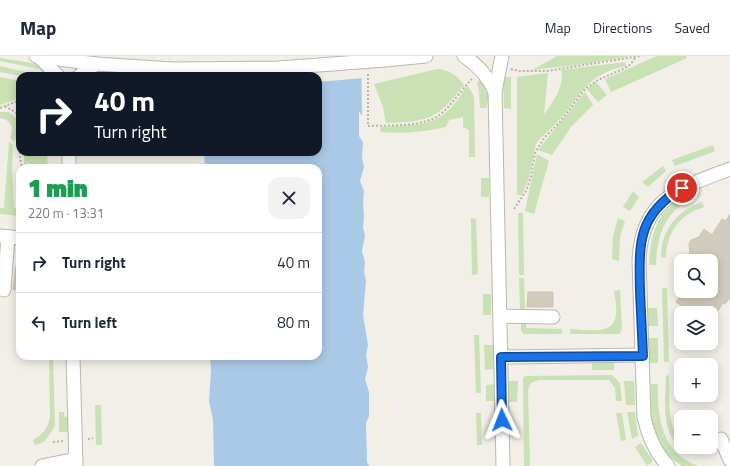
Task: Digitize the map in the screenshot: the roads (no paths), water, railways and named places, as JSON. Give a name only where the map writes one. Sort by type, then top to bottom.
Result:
[{"type":"street","points":[[38,56],[96,64],[173,69],[279,68],[426,56]]},
{"type":"street","points":[[38,56],[54,72]]},
{"type":"street","points":[[464,56],[482,70],[487,76],[495,92]]},
{"type":"street","points":[[500,62],[495,92],[503,466]]},
{"type":"street","points":[[85,72],[96,64]]},
{"type":"street","points":[[668,466],[654,449],[646,428],[639,260],[641,238],[656,209],[672,194],[692,183],[730,169]]},
{"type":"street","points":[[4,290],[9,237]]},
{"type":"street","points":[[500,316],[553,317]]},
{"type":"street","points":[[501,357],[643,356]]},
{"type":"street","points":[[42,466],[76,463],[73,360]]},
{"type":"street","points":[[721,439],[730,460]]},
{"type":"water","points":[[361,56],[362,114],[361,115],[359,111],[359,136],[363,142],[362,157],[364,167],[360,181],[364,191],[363,227],[365,236],[362,251],[365,262],[364,272],[366,281],[363,315],[368,345],[366,355],[368,367],[365,379],[369,392],[369,416],[366,423],[367,462],[369,466],[214,466],[213,420],[209,401],[210,360],[322,360],[322,164],[205,164],[204,156],[322,156],[322,74]]}]
